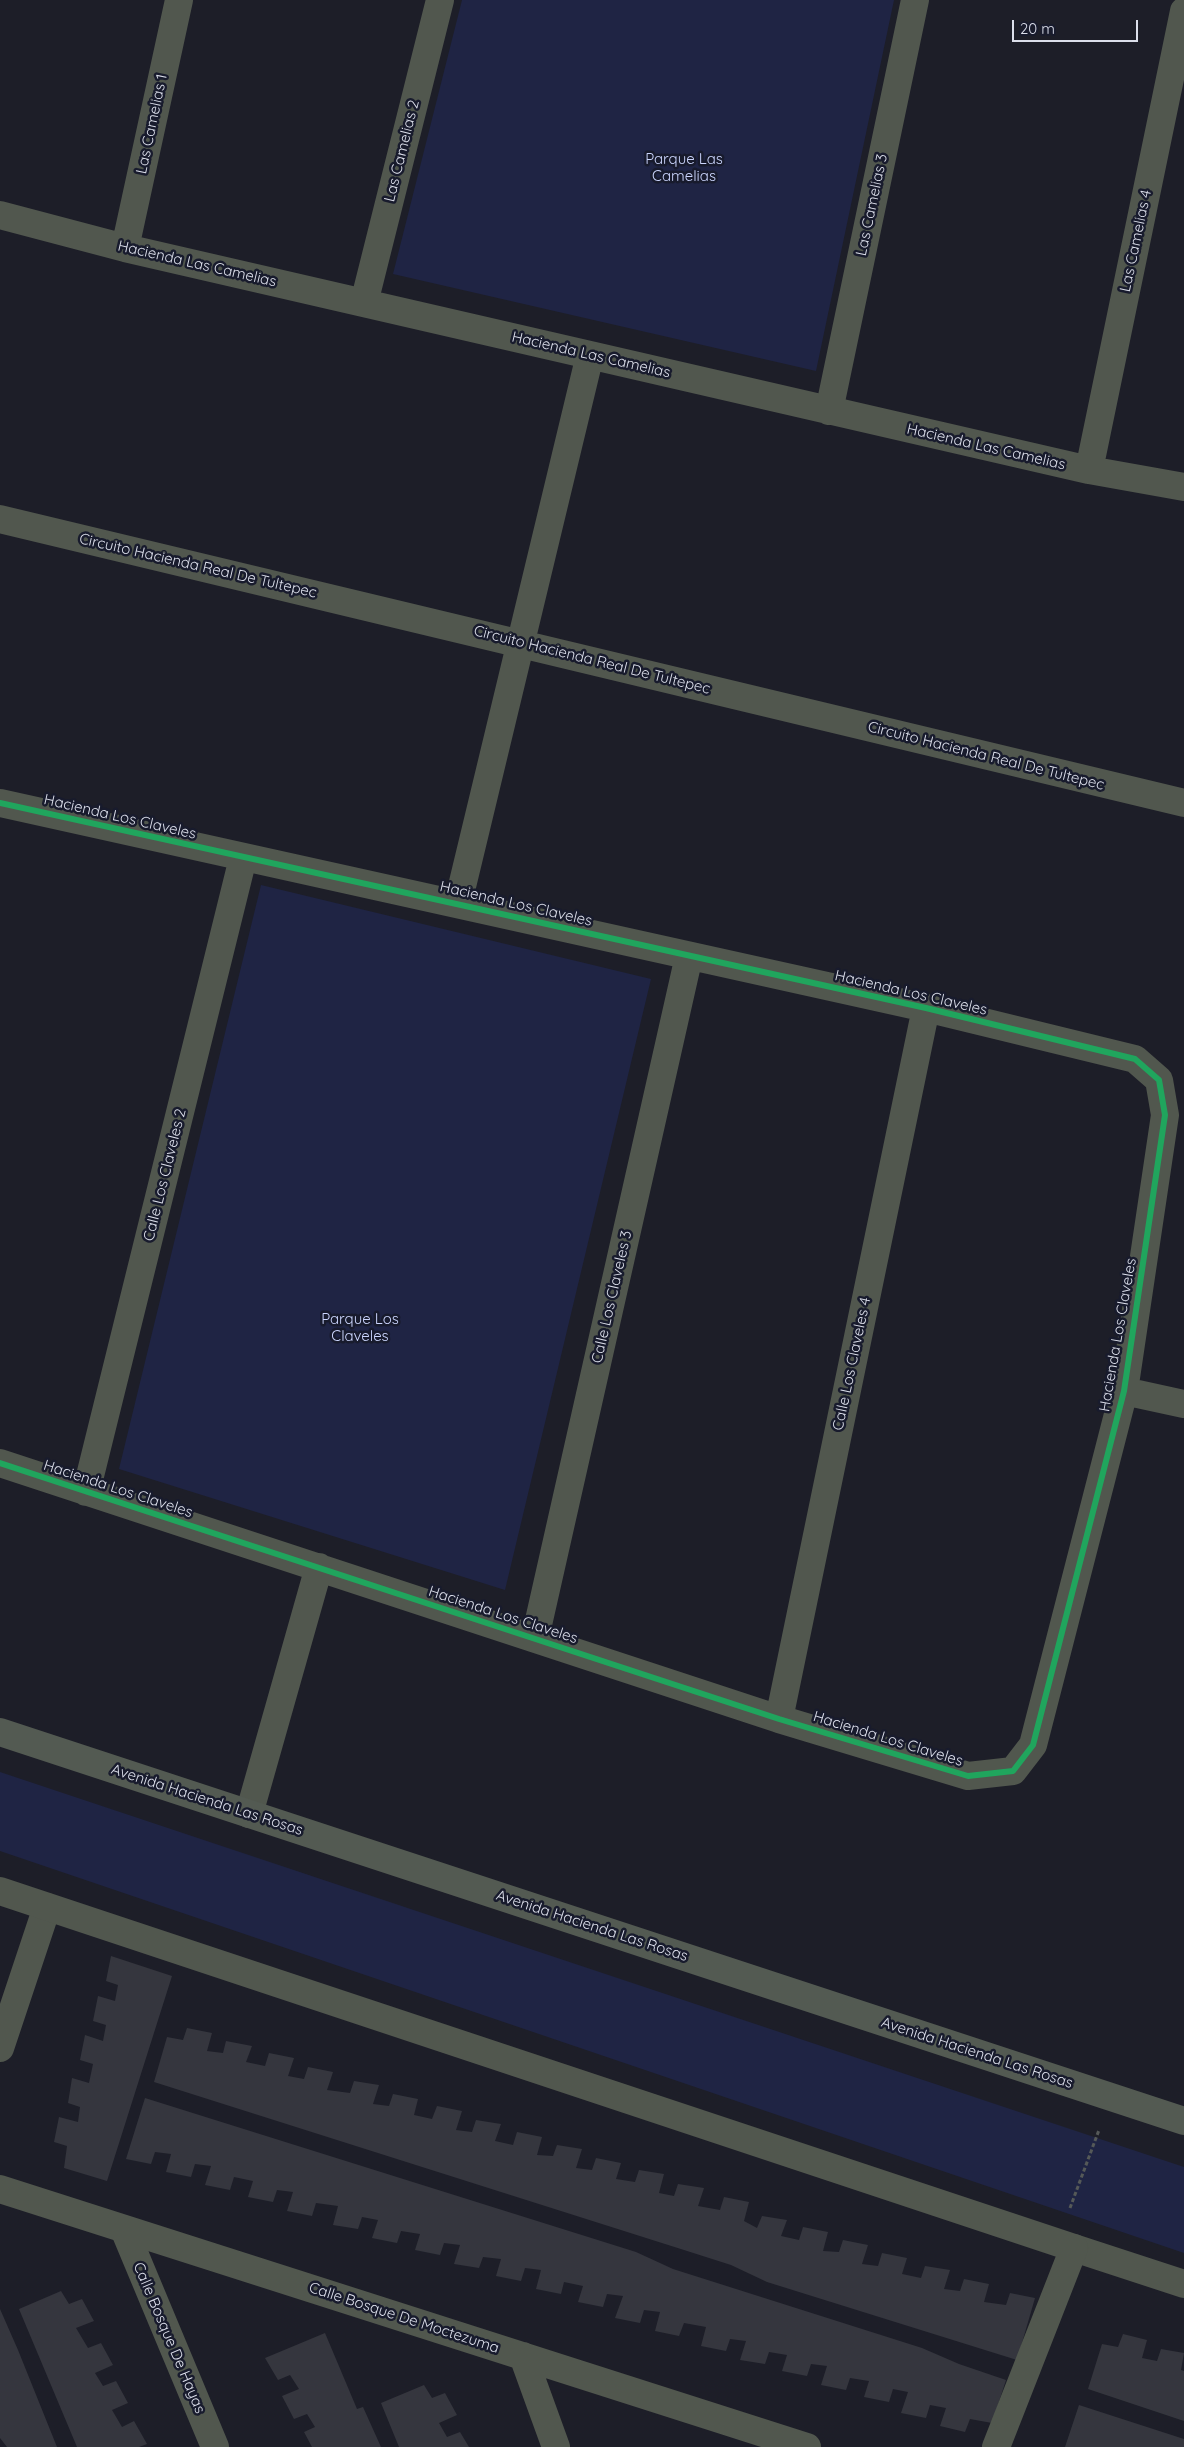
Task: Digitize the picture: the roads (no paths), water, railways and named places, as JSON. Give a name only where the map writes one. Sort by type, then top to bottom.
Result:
[{"type":"main road","name":"Avenida Hacienda Las Rosas","points":[[0,1732],[1184,2122]]},
{"type":"street","name":"Las Camelias 1","points":[[125,248],[179,0]]},
{"type":"street","name":"Las Camelias 2","points":[[364,303],[440,0]]},
{"type":"street","name":"Las Camelias 3","points":[[829,411],[915,0]]},
{"type":"street","name":"Las Camelias 4","points":[[1089,470],[1184,11]]},
{"type":"street","name":"Hacienda Las Camelias","points":[[0,215],[125,248],[829,411],[1089,470],[1184,487]]},
{"type":"street","points":[[458,903],[590,355]]},
{"type":"street","name":"Circuito Hacienda Real De Tultepec","points":[[0,519],[1184,804]]},
{"type":"street","name":"Hacienda Los Claveles","points":[[0,803],[926,1008],[1135,1059],[1159,1080],[1165,1114],[1124,1391],[1033,1745],[1012,1771],[968,1776],[779,1719],[0,1463]]},
{"type":"street","name":"Calle Los Claveles 2","points":[[86,1492],[243,858]]},
{"type":"street","name":"Calle Los Claveles 3","points":[[535,1638],[689,956]]},
{"type":"street","name":"Calle Los Claveles 4","points":[[779,1719],[926,1008]]},
{"type":"street","points":[[1124,1391],[1184,1404]]},
{"type":"street","points":[[249,1814],[319,1567]]},
{"type":"street","points":[[0,1891],[1184,2284]]},
{"type":"street","points":[[0,2048],[47,1907]]},
{"type":"street","name":"Calle Bosque De Moctezuma","points":[[0,2189],[807,2447]]},
{"type":"street","name":"Calle Bosque De Hayas","points":[[124,2229],[215,2447]]},
{"type":"street","points":[[996,2447],[1066,2245]]},
{"type":"street","points":[[523,2356],[556,2447]]},
{"type":"park label","name":"Parque Las Camelias","points":[[684,168]]},
{"type":"park label","name":"Parque Los Claveles","points":[[360,1328]]}]
